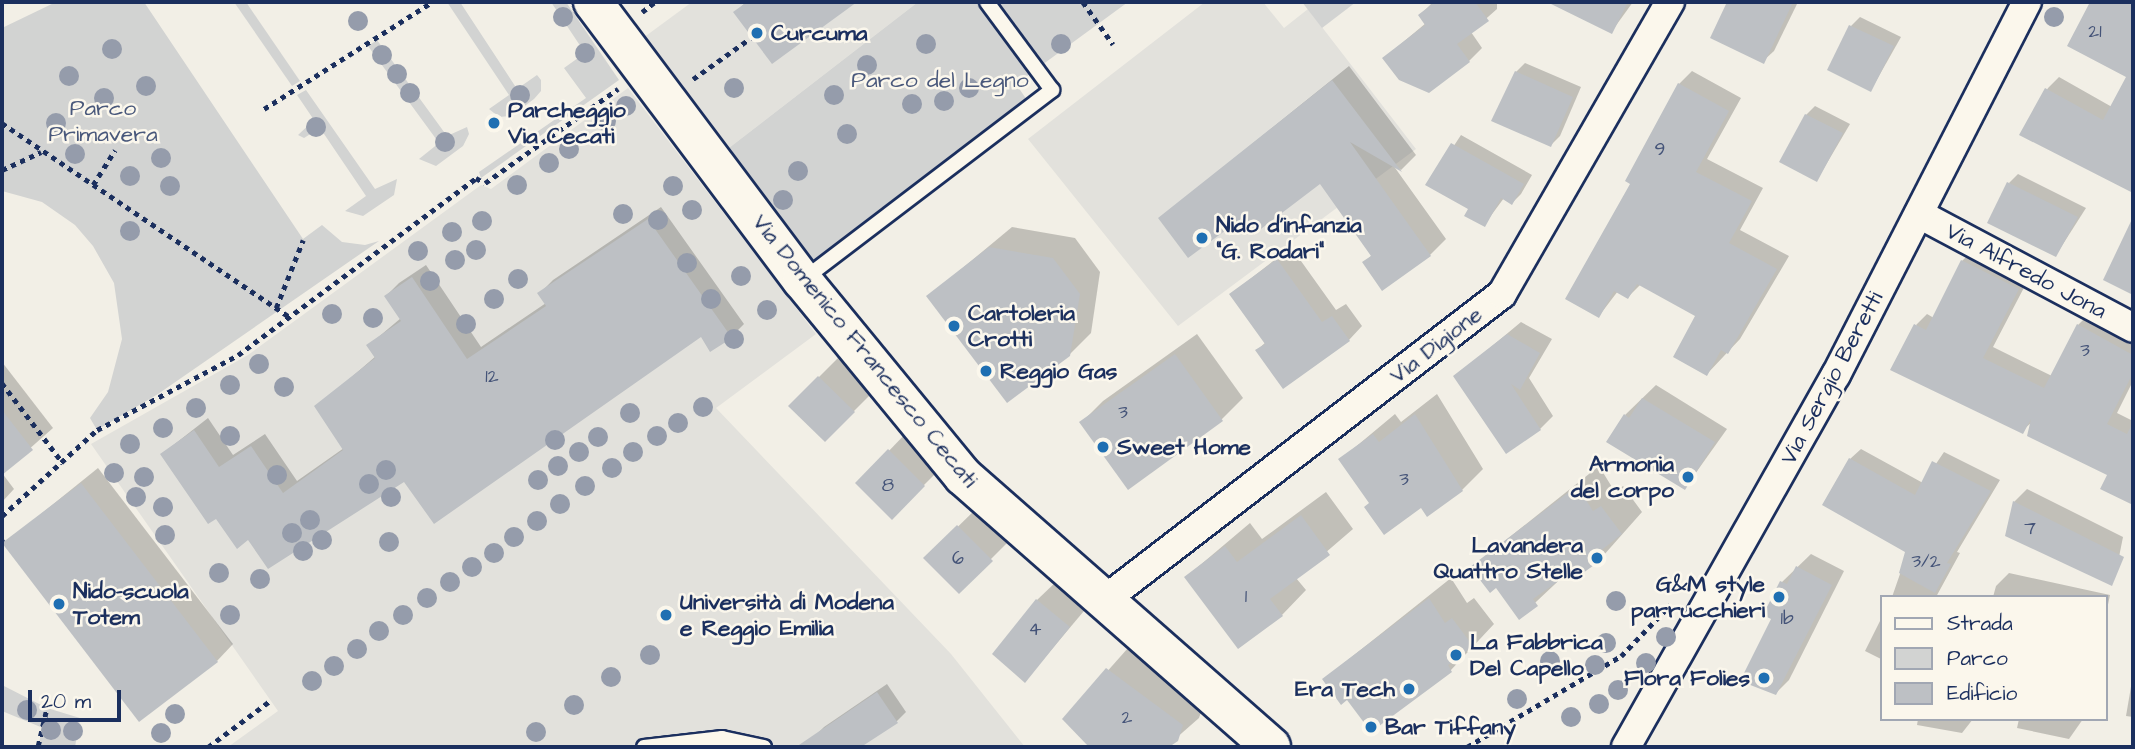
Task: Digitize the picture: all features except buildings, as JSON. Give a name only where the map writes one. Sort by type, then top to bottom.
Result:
[{"type":"street","name":"Via Domenico Francesco Cecati","points":[[593,2],[802,280],[963,476],[1271,747]]},
{"type":"street","name":"Via Digione","points":[[1103,601],[1502,294],[1670,2]]},
{"type":"street","name":"Via Sergio Beretti","points":[[1626,747],[1836,375],[2027,2]]},
{"type":"street","name":"Via Alfredo Jona","points":[[1919,214],[2133,328]]},
{"type":"lane","points":[[802,280],[1052,90],[987,2]]},
{"type":"lane","points":[[644,747],[722,738],[764,747]]},
{"type":"path","points":[[264,109],[432,2]]},
{"type":"path","points":[[1083,2],[1113,44]]},
{"type":"path","points":[[688,82],[752,37]]},
{"type":"path","points":[[2,516],[97,430],[238,355],[476,178],[485,183],[630,81]]},
{"type":"path","points":[[2,123],[288,316]]},
{"type":"path","points":[[93,185],[115,150]]},
{"type":"path","points":[[2,170],[42,152]]},
{"type":"path","points":[[276,308],[303,240]]},
{"type":"path","points":[[2,383],[63,463]]},
{"type":"path","points":[[1467,747],[1620,656],[1678,593]]},
{"type":"path","points":[[208,747],[271,700]]},
{"type":"path","points":[[38,746],[47,708]]},
{"type":"shaded area","points":[[692,2],[918,2],[725,151],[643,38]]},
{"type":"shaded area","name":"Nido d'infanzia \"G. Rodari\"","points":[[1205,2],[1263,2],[1284,28],[1308,9],[1416,149],[1178,326],[1028,139]]},
{"type":"shaded area","points":[[628,88],[816,334],[716,408],[951,654],[1025,747],[228,747],[278,711],[91,444],[248,355],[481,185],[491,189]]},
{"type":"green space","name":"Parco Primavera","points":[[56,2],[144,2],[303,239],[322,225],[342,242],[365,245],[379,241],[158,394],[97,430],[90,418],[108,392],[122,339],[114,283],[93,246],[75,225],[42,202],[2,191],[2,28]]},
{"type":"green space","points":[[234,2],[246,2],[300,81],[292,86]]},
{"type":"green space","points":[[447,2],[460,2],[517,89],[537,75],[541,80],[541,91],[511,116],[499,117],[489,109],[509,95]]},
{"type":"green space","points":[[551,2],[566,2],[619,80],[481,178],[479,172],[586,98],[564,68],[585,53]]},
{"type":"green space","name":"Parco del Legno","points":[[918,2],[1128,2],[1016,84],[1029,103],[819,268],[725,151]]},
{"type":"green space","points":[[1302,2],[1356,2],[1322,28]]},
{"type":"green space","points":[[377,40],[447,136],[467,127],[469,134],[463,146],[436,166],[419,159],[439,143],[368,46]]},
{"type":"green space","points":[[306,90],[375,189],[397,179],[394,195],[363,216],[345,211],[366,196],[320,128],[304,138],[298,135],[314,120],[297,95]]},
{"type":"green space","points":[[2,685],[47,708],[80,718],[75,747],[38,746],[43,728],[2,711]]},
{"type":"place","name":"Curcuma","points":[[757,33]]},
{"type":"place","name":"Parcheggio Via Cecati","points":[[494,123]]},
{"type":"place","name":"Nido d'infanzia \"G. Rodari\"","points":[[1202,238]]},
{"type":"place","name":"Cartoleria Crotti","points":[[954,326]]},
{"type":"place","name":"Reggio Gas","points":[[986,371]]},
{"type":"place","name":"Sweet Home","points":[[1103,447]]},
{"type":"place","name":"Armonia del corpo","points":[[1688,477]]},
{"type":"place","name":"Lavandera Quattro Stelle","points":[[1597,558]]},
{"type":"place","name":"G&M style parrucchieri","points":[[1779,597]]},
{"type":"place","name":"Nido-scuola Totem","points":[[59,604]]},
{"type":"place","name":"Università di Modena e Reggio Emilia","points":[[666,615]]},
{"type":"place","name":"La Fabbrica Del Capello","points":[[1456,655]]},
{"type":"place","name":"Flora Folies","points":[[1764,678]]},
{"type":"place","name":"Era Tech","points":[[1409,689]]},
{"type":"place","name":"Bar Tiffany","points":[[1371,727]]}]
